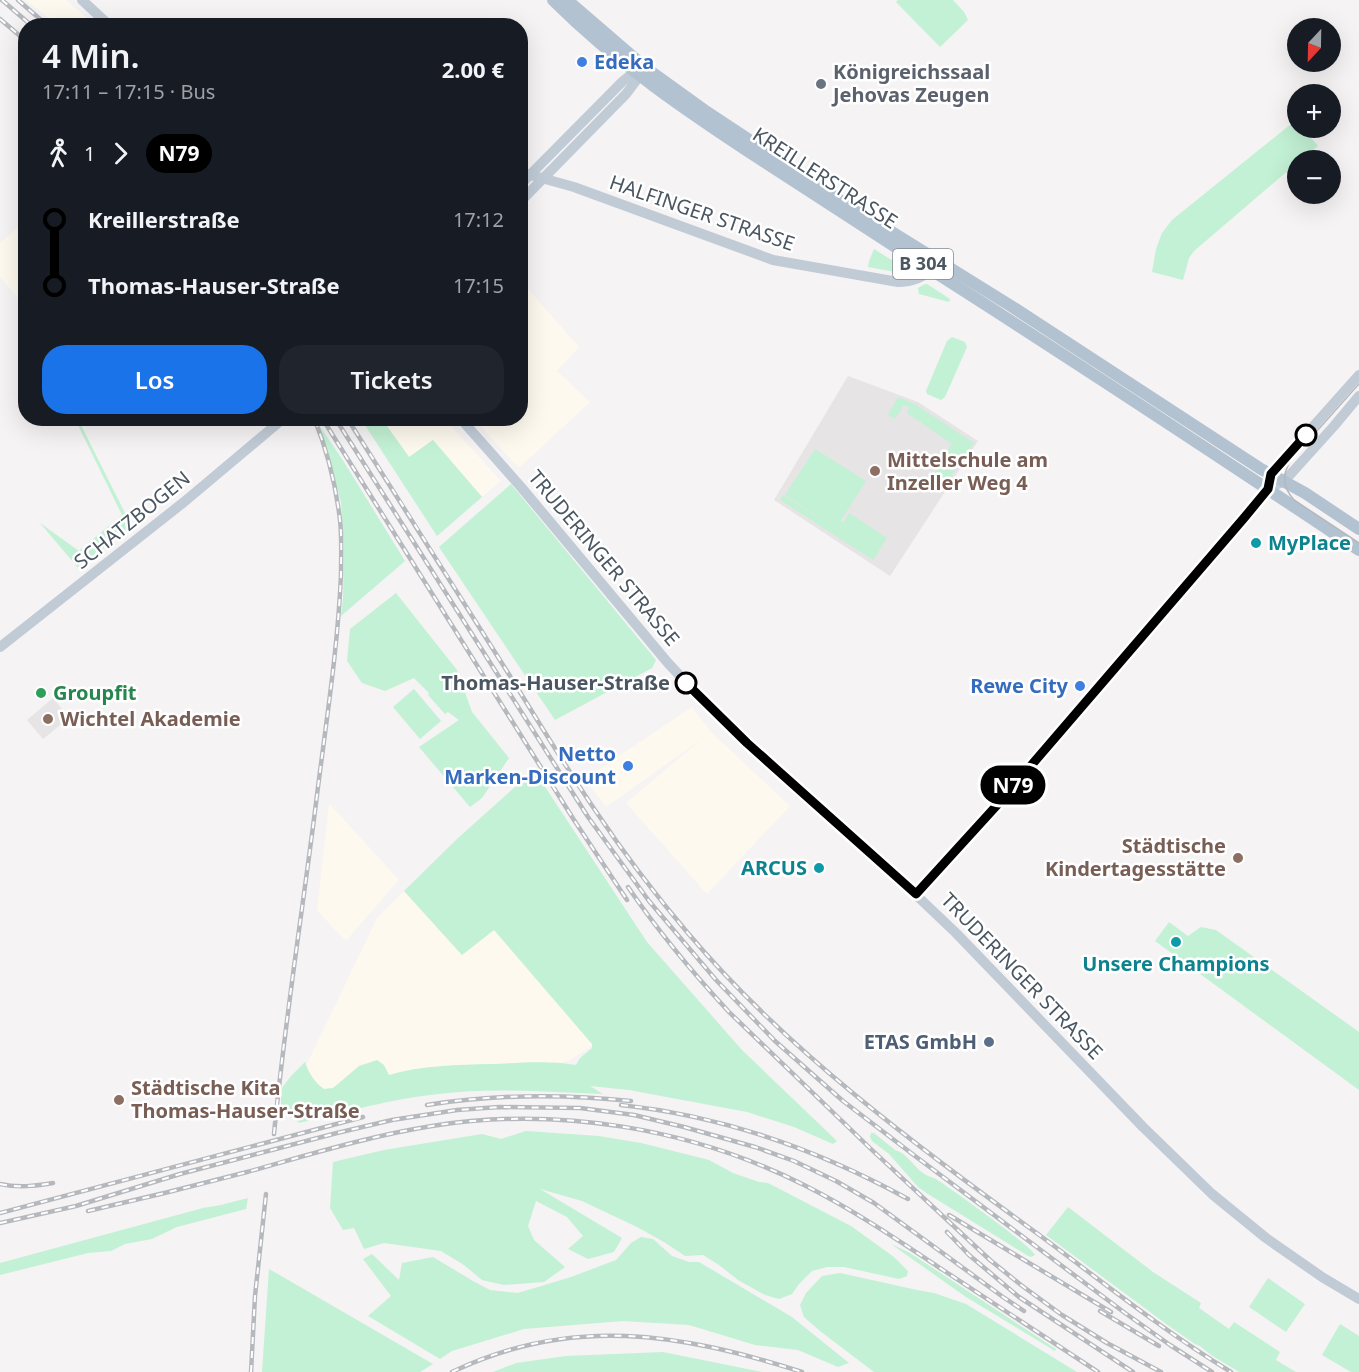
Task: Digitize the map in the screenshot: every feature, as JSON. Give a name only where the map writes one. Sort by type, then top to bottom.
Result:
[{"type":"main road","name":"KREILLERSTRASSE","points":[[553,0],[572,19],[640,72],[717,118],[837,198],[926,262],[1359,550]]},
{"type":"main road","name":"KREILLERSTRASSE","points":[[567,0],[640,72]]},
{"type":"main road","name":"KREILLERSTRASSE","points":[[926,262],[1011,306],[1261,470],[1305,493],[1359,529]]},
{"type":"street","points":[[82,0],[101,18]]},
{"type":"street","points":[[528,171],[618,85],[640,72]]},
{"type":"street","points":[[528,194],[626,94],[640,72]]},
{"type":"street","name":"HALFINGER STRASSE","points":[[528,174],[574,187],[773,260],[894,282],[910,281],[926,262]]},
{"type":"street","points":[[1268,489],[1271,474],[1359,375]]},
{"type":"street","points":[[916,894],[998,804],[1268,489],[1284,481],[1359,396]]},
{"type":"street","name":"SCHATZBOGEN","points":[[0,647],[191,496],[274,426]]},
{"type":"street","name":"TRUDERINGER STRASSE","points":[[467,426],[668,663],[747,743],[916,894],[1143,1127],[1212,1194],[1266,1238],[1359,1299]]},
{"type":"shaded area","points":[[26,0],[66,0],[87,18],[48,18]]},
{"type":"shaded area","points":[[18,228],[18,299],[0,277],[0,243]]},
{"type":"shaded area","points":[[528,289],[579,347],[557,371],[590,402],[519,468],[480,426],[528,426]]},
{"type":"shaded area","name":"Mittelschule am Inzeller Weg 4","points":[[848,376],[918,402],[978,441],[890,576],[774,500]]},
{"type":"shaded area","points":[[387,426],[451,426],[501,481],[482,497],[433,440],[409,457]]},
{"type":"shaded area","name":"Wichtel Akademie","points":[[53,698],[69,718],[43,739],[27,720]]},
{"type":"shaded area","points":[[692,707],[711,732],[790,806],[707,894],[626,803],[702,739],[606,807],[585,779]]},
{"type":"shaded area","points":[[329,803],[399,880],[346,941],[317,911]]},
{"type":"shaded area","points":[[404,891],[462,955],[494,930],[593,1045],[570,1060],[552,1067],[323,1089],[316,1086],[305,1068],[377,918]]},
{"type":"green space","points":[[898,0],[953,0],[968,20],[940,47],[896,2]]},
{"type":"green space","points":[[1287,127],[1287,138],[1311,138],[1318,146],[1313,150],[1287,150],[1287,172],[1194,251],[1189,258],[1183,280],[1152,272],[1156,249],[1162,233],[1172,220]]},
{"type":"green space","points":[[874,249],[906,269],[904,272],[868,267]]},
{"type":"green space","points":[[925,284],[950,299],[949,302],[919,294],[918,288]]},
{"type":"green space","points":[[952,337],[965,342],[967,347],[945,397],[941,400],[927,394],[926,391],[947,341]]},
{"type":"green space","points":[[898,397],[915,404],[974,443],[944,486],[931,478],[952,444],[907,413],[909,407],[904,405],[895,419],[888,415]]},
{"type":"green space","points":[[78,426],[82,426],[131,525],[79,569],[40,523],[79,551],[122,515]]},
{"type":"green space","points":[[319,426],[405,561],[341,616],[344,548],[341,502]]},
{"type":"green space","points":[[366,426],[387,426],[409,457],[433,440],[482,497],[437,536]]},
{"type":"green space","points":[[815,449],[866,481],[840,522],[844,522],[849,513],[887,538],[873,560],[780,500],[783,495],[837,529],[785,495]]},
{"type":"green space","points":[[511,484],[656,660],[652,668],[555,720],[439,547]]},
{"type":"green space","points":[[396,593],[457,670],[472,712],[509,758],[482,798],[470,807],[419,747],[459,720],[448,712],[445,714],[414,678],[385,691],[362,683],[347,661],[350,629]]},
{"type":"green space","points":[[414,689],[441,721],[420,739],[393,707]]},
{"type":"green space","points":[[534,770],[647,942],[742,1050],[837,1141],[833,1144],[794,1127],[747,1112],[629,1090],[590,1086],[603,1094],[520,1091],[459,1092],[385,1102],[299,1123],[281,1104],[281,1089],[305,1062],[312,1077],[324,1089],[333,1088],[359,1066],[377,1060],[384,1065],[389,1075],[414,1069],[453,1065],[544,1062],[576,1065],[580,1058],[592,1048],[592,1044],[494,930],[462,955],[404,891],[457,839]]},
{"type":"green space","points":[[1169,922],[1188,936],[1201,927],[1216,930],[1359,1032],[1359,1090],[1155,941]]},
{"type":"green space","points":[[526,1131],[599,1136],[641,1143],[709,1160],[733,1173],[768,1183],[851,1226],[894,1257],[908,1271],[907,1276],[899,1279],[844,1267],[827,1267],[812,1271],[792,1294],[779,1299],[765,1295],[738,1280],[703,1255],[685,1256],[637,1227],[582,1201],[540,1189],[622,1238],[614,1252],[588,1259],[568,1249],[583,1236],[567,1217],[536,1201],[528,1226],[534,1240],[565,1267],[544,1282],[504,1285],[482,1280],[464,1265],[441,1251],[384,1243],[364,1249],[354,1228],[343,1230],[330,1208],[333,1162],[384,1150],[482,1134],[501,1139]]},
{"type":"green space","points":[[871,1133],[903,1154],[923,1173],[936,1179],[989,1217],[1035,1255],[1028,1256],[918,1187],[889,1154],[872,1141]]},
{"type":"green space","points":[[248,1198],[246,1209],[177,1227],[152,1239],[125,1244],[111,1251],[88,1253],[0,1275],[0,1263]]},
{"type":"green space","points":[[1068,1207],[1153,1272],[1201,1303],[1199,1308],[1229,1329],[1234,1322],[1280,1352],[1276,1360],[1296,1372],[1239,1372],[1169,1326],[1046,1235]]},
{"type":"green space","points":[[641,1237],[653,1239],[672,1256],[689,1262],[699,1262],[792,1317],[849,1363],[838,1367],[798,1350],[755,1345],[689,1325],[623,1321],[524,1329],[452,1351],[440,1359],[368,1316],[391,1296],[363,1259],[372,1254],[399,1280],[402,1263],[433,1257],[490,1290],[518,1293],[616,1260],[631,1243]]},
{"type":"green space","points":[[891,1244],[910,1253],[1056,1349],[1055,1351],[966,1297]]},
{"type":"green space","points":[[269,1269],[433,1364],[420,1372],[262,1372]]},
{"type":"green space","points":[[840,1273],[934,1293],[966,1304],[1077,1372],[874,1372],[804,1317],[800,1305],[806,1293],[822,1276]]},
{"type":"green space","points":[[1268,1278],[1305,1304],[1286,1332],[1249,1307]]},
{"type":"green space","points":[[1340,1324],[1359,1336],[1359,1372],[1351,1372],[1322,1355]]},
{"type":"green space","points":[[663,1352],[762,1372],[493,1372],[516,1363],[566,1356]]},
{"type":"tram line","points":[[1359,384],[1291,460],[1285,476],[1286,486],[1294,500],[1359,543]]},
{"type":"railway","points":[[2,0],[23,18]]},
{"type":"railway","points":[[18,0],[39,18]]},
{"type":"railway","points":[[0,19],[18,34]]},
{"type":"railway","points":[[274,1134],[332,681],[340,601],[341,527],[327,455],[317,426]]},
{"type":"railway","points":[[327,426],[574,820],[627,900]]},
{"type":"railway","points":[[340,426],[588,817],[649,901],[716,980],[775,1041],[843,1101],[1125,1313],[1212,1372]]},
{"type":"railway","points":[[352,426],[606,826],[663,902],[726,976],[810,1057],[901,1132],[1135,1307],[1231,1372]]},
{"type":"railway","points":[[628,887],[676,951],[729,1012],[990,1260],[1062,1315],[1107,1343],[1161,1372]]},
{"type":"railway","points":[[427,1105],[529,1096],[631,1101]]},
{"type":"railway","points":[[621,1105],[696,1117],[769,1138],[840,1165],[908,1199]]},
{"type":"railway","points":[[0,1223],[76,1206],[180,1174],[392,1120],[457,1110],[499,1107],[580,1108],[634,1115],[684,1127],[755,1147],[794,1161],[836,1181],[874,1203],[1024,1311]]},
{"type":"railway","points":[[0,1213],[363,1117]]},
{"type":"railway","points":[[88,1211],[227,1177],[362,1140],[432,1126],[479,1120],[527,1119],[575,1121],[622,1127],[670,1136],[716,1149],[761,1165],[804,1185],[875,1225],[1098,1372]]},
{"type":"railway","points":[[0,1184],[26,1186],[53,1183]]},
{"type":"railway","points":[[251,1372],[255,1296],[266,1194]]},
{"type":"railway","points":[[949,1215],[1111,1312]]},
{"type":"railway","points":[[947,1232],[969,1255],[1019,1297],[1133,1372]]},
{"type":"railway","points":[[1100,1311],[1159,1346]]},
{"type":"railway","points":[[452,1372],[496,1354],[540,1342],[583,1337],[626,1336],[669,1340],[713,1348],[757,1358],[802,1372]]},
{"type":"bus line","name":"N79","points":[[686,683],[787,780],[916,894],[998,804],[1244,518],[1268,489],[1271,474],[1306,435]]},
{"type":"place","name":"Edeka","points":[[582,62]]},
{"type":"place","name":"Königreichssaal Jehovas Zeugen","points":[[821,84]]},
{"type":"place","name":"Mittelschule am Inzeller Weg 4","points":[[875,471]]},
{"type":"place","name":"MyPlace","points":[[1256,543]]},
{"type":"place","name":"Thomas-Hauser-Straße","points":[[686,683]]},
{"type":"place","name":"Rewe City","points":[[1080,686]]},
{"type":"place","name":"Groupfit","points":[[41,693]]},
{"type":"place","name":"Wichtel Akademie","points":[[48,719]]},
{"type":"place","name":"Netto Marken-Discount","points":[[628,766]]},
{"type":"place","name":"Städtische Kindertagesstätte","points":[[1238,858]]},
{"type":"place","name":"ARCUS","points":[[819,868]]},
{"type":"place","name":"Unsere Champions","points":[[1176,942]]},
{"type":"place","name":"ETAS GmbH","points":[[989,1042]]},
{"type":"place","name":"Städtische Kita Thomas-Hauser-Straße","points":[[119,1100]]}]
